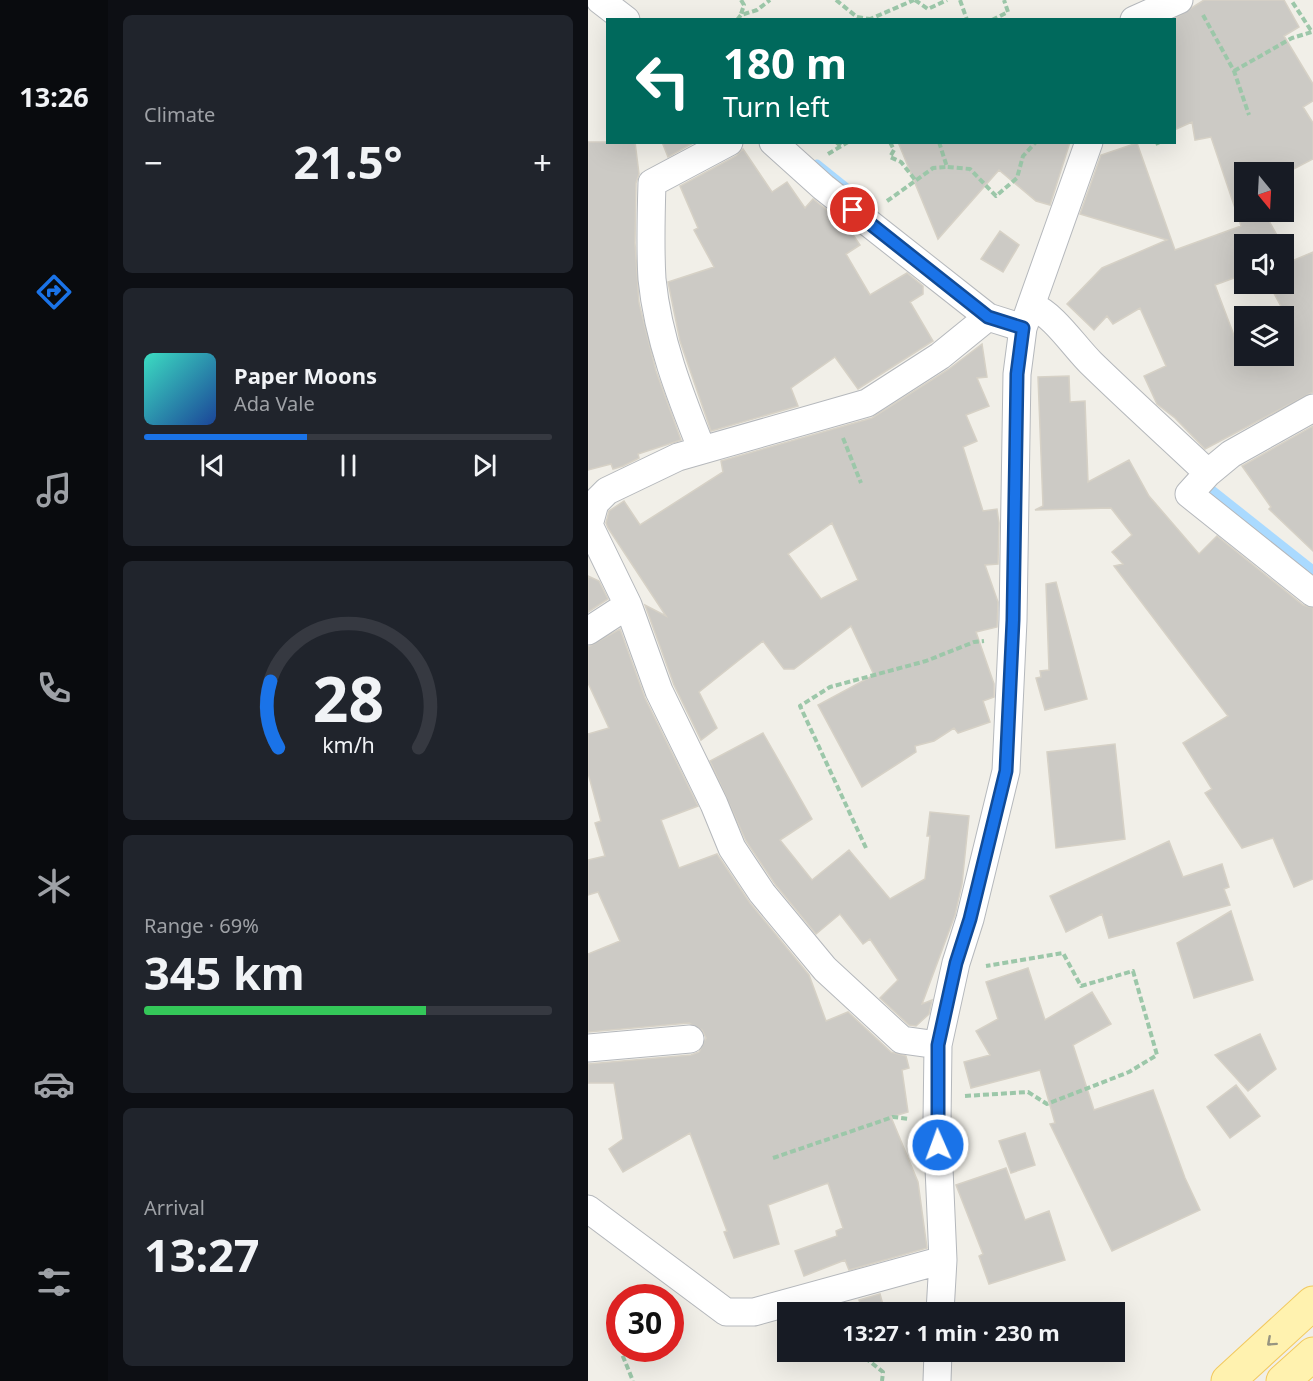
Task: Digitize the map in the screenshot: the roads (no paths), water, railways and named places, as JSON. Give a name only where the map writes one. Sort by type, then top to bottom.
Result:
[{"type":"main road","points":[[1228,1381],[1313,1304]]},
{"type":"main road","points":[[1283,1381],[1313,1353]]},
{"type":"street","points":[[600,0],[623,18]]},
{"type":"street","points":[[1134,18],[1138,0]]},
{"type":"street","points":[[1140,18],[1189,4]]},
{"type":"street","points":[[702,450],[674,379],[661,329],[652,280],[652,183],[725,144]]},
{"type":"street","points":[[775,144],[816,181],[988,317],[1028,317],[1045,312],[1202,480]]},
{"type":"street","points":[[941,1302],[943,1260],[938,1045],[956,963],[970,919],[1006,771],[1012,638],[1017,374],[1028,317],[1088,144]]},
{"type":"street","points":[[938,1045],[902,1040],[825,969],[762,893],[732,848],[714,804],[659,691],[628,605],[589,525],[591,501],[607,491],[678,457],[867,403],[940,356],[988,317]]},
{"type":"street","points":[[1313,408],[1230,454],[1189,494],[1313,593]]},
{"type":"street","points":[[588,631],[628,605]]},
{"type":"street","points":[[588,1048],[690,1039]]},
{"type":"street","points":[[588,1209],[726,1312],[754,1312],[943,1260]]},
{"type":"street","points":[[937,1381],[938,1362]]},
{"type":"waterway","points":[[817,164],[858,197]]},
{"type":"waterway","points":[[1202,482],[1313,570]]}]
